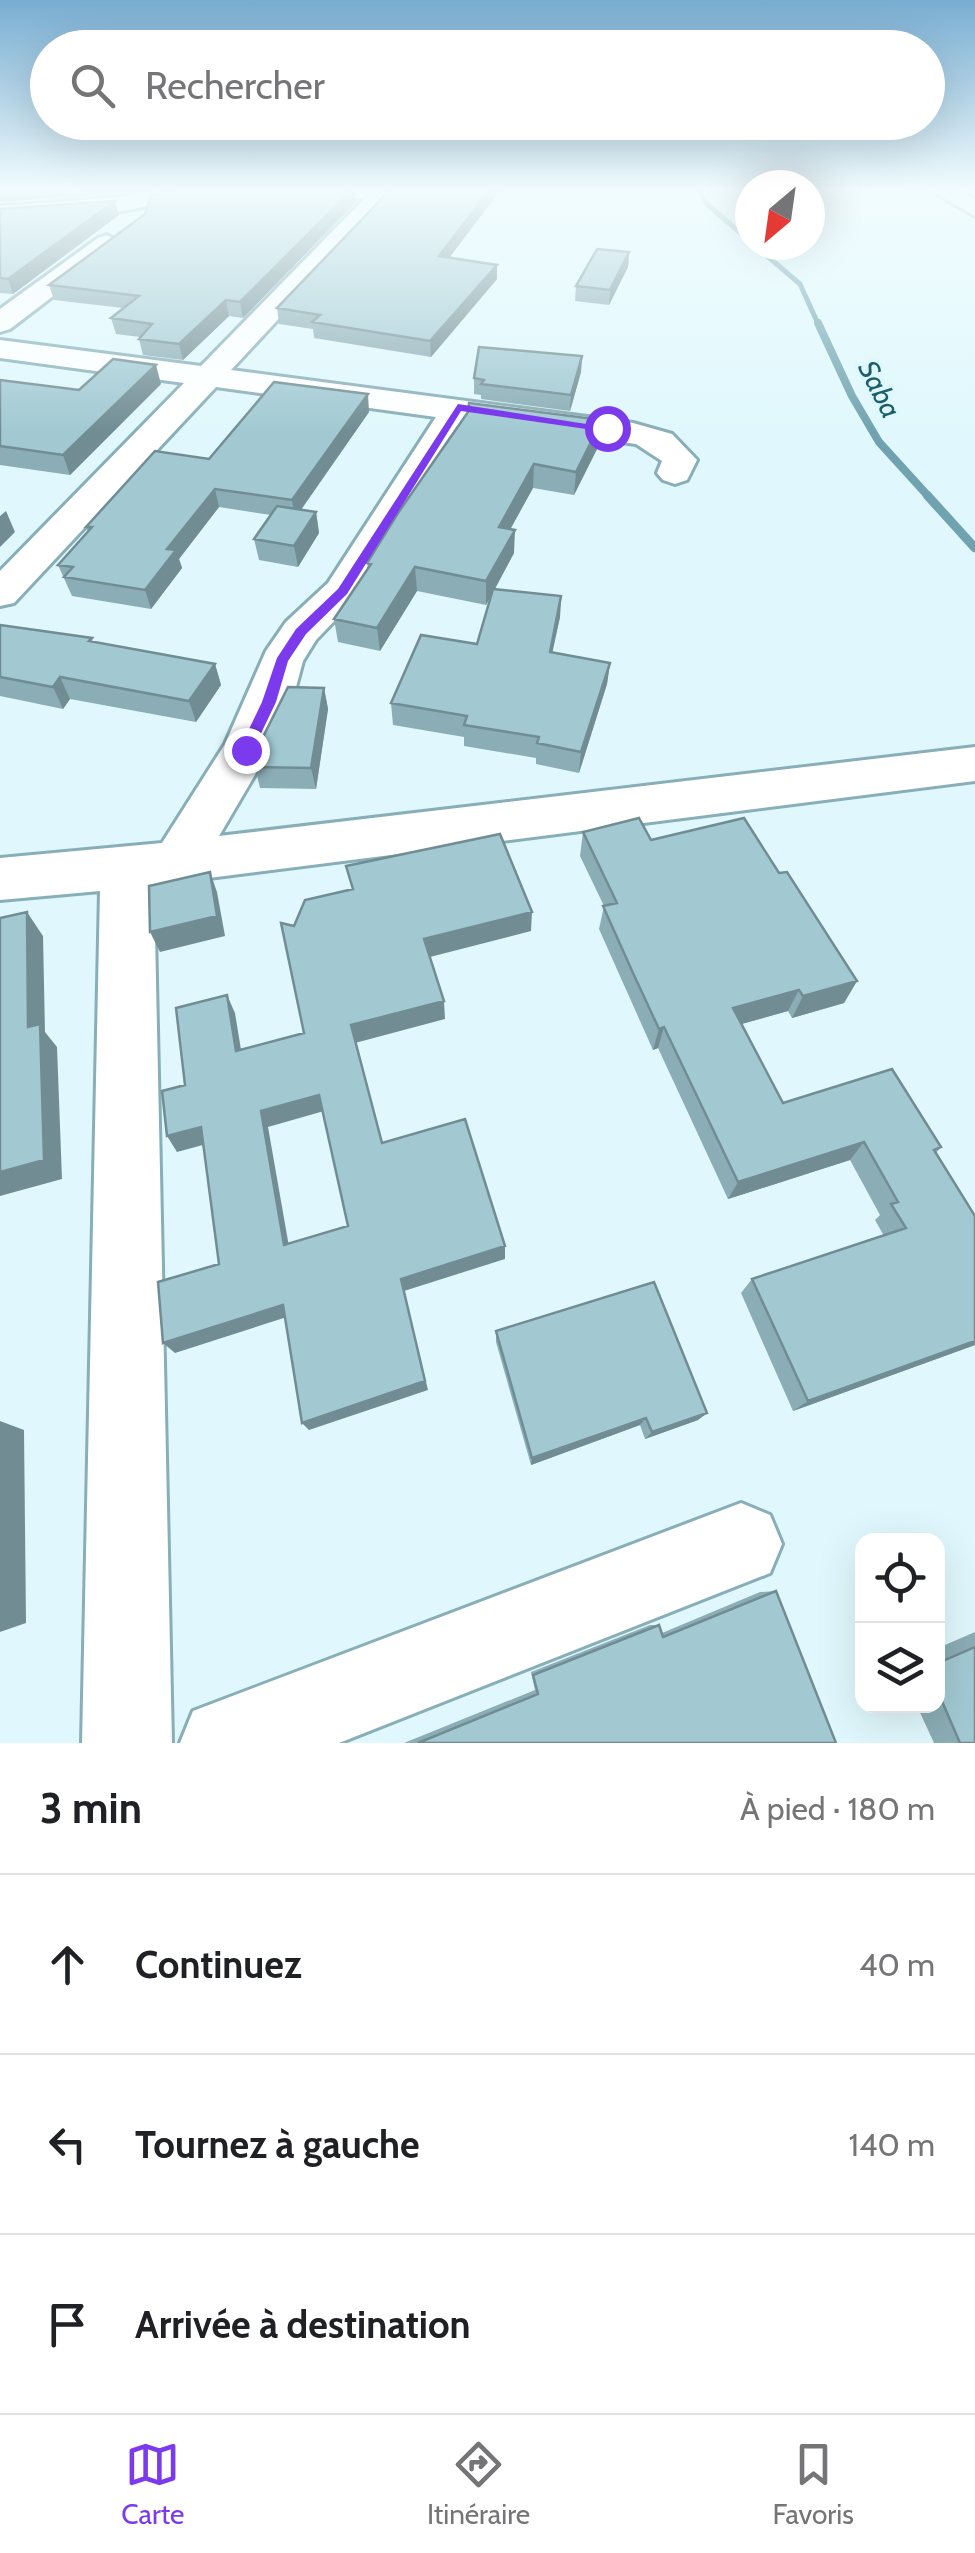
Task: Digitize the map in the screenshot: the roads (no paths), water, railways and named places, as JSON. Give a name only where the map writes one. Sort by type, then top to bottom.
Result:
[{"type":"street","points":[[0,324],[72,269]]},
{"type":"street","points":[[0,594],[312,269]]},
{"type":"street","points":[[0,349],[458,407],[652,437],[670,446],[680,460],[676,473]]},
{"type":"street","points":[[128,1743],[152,865],[246,750],[269,702],[282,661],[301,632],[343,591],[458,407]]},
{"type":"street","points":[[0,879],[152,865],[975,764]]},
{"type":"street","points":[[225,1743],[741,1544]]},
{"type":"waterway","name":"Saba","points":[[783,269],[800,284],[819,326]]},
{"type":"waterway","name":"Saba","points":[[818,323],[852,396],[879,442],[929,497]]},
{"type":"waterway","name":"Saba","points":[[927,495],[975,548]]}]
